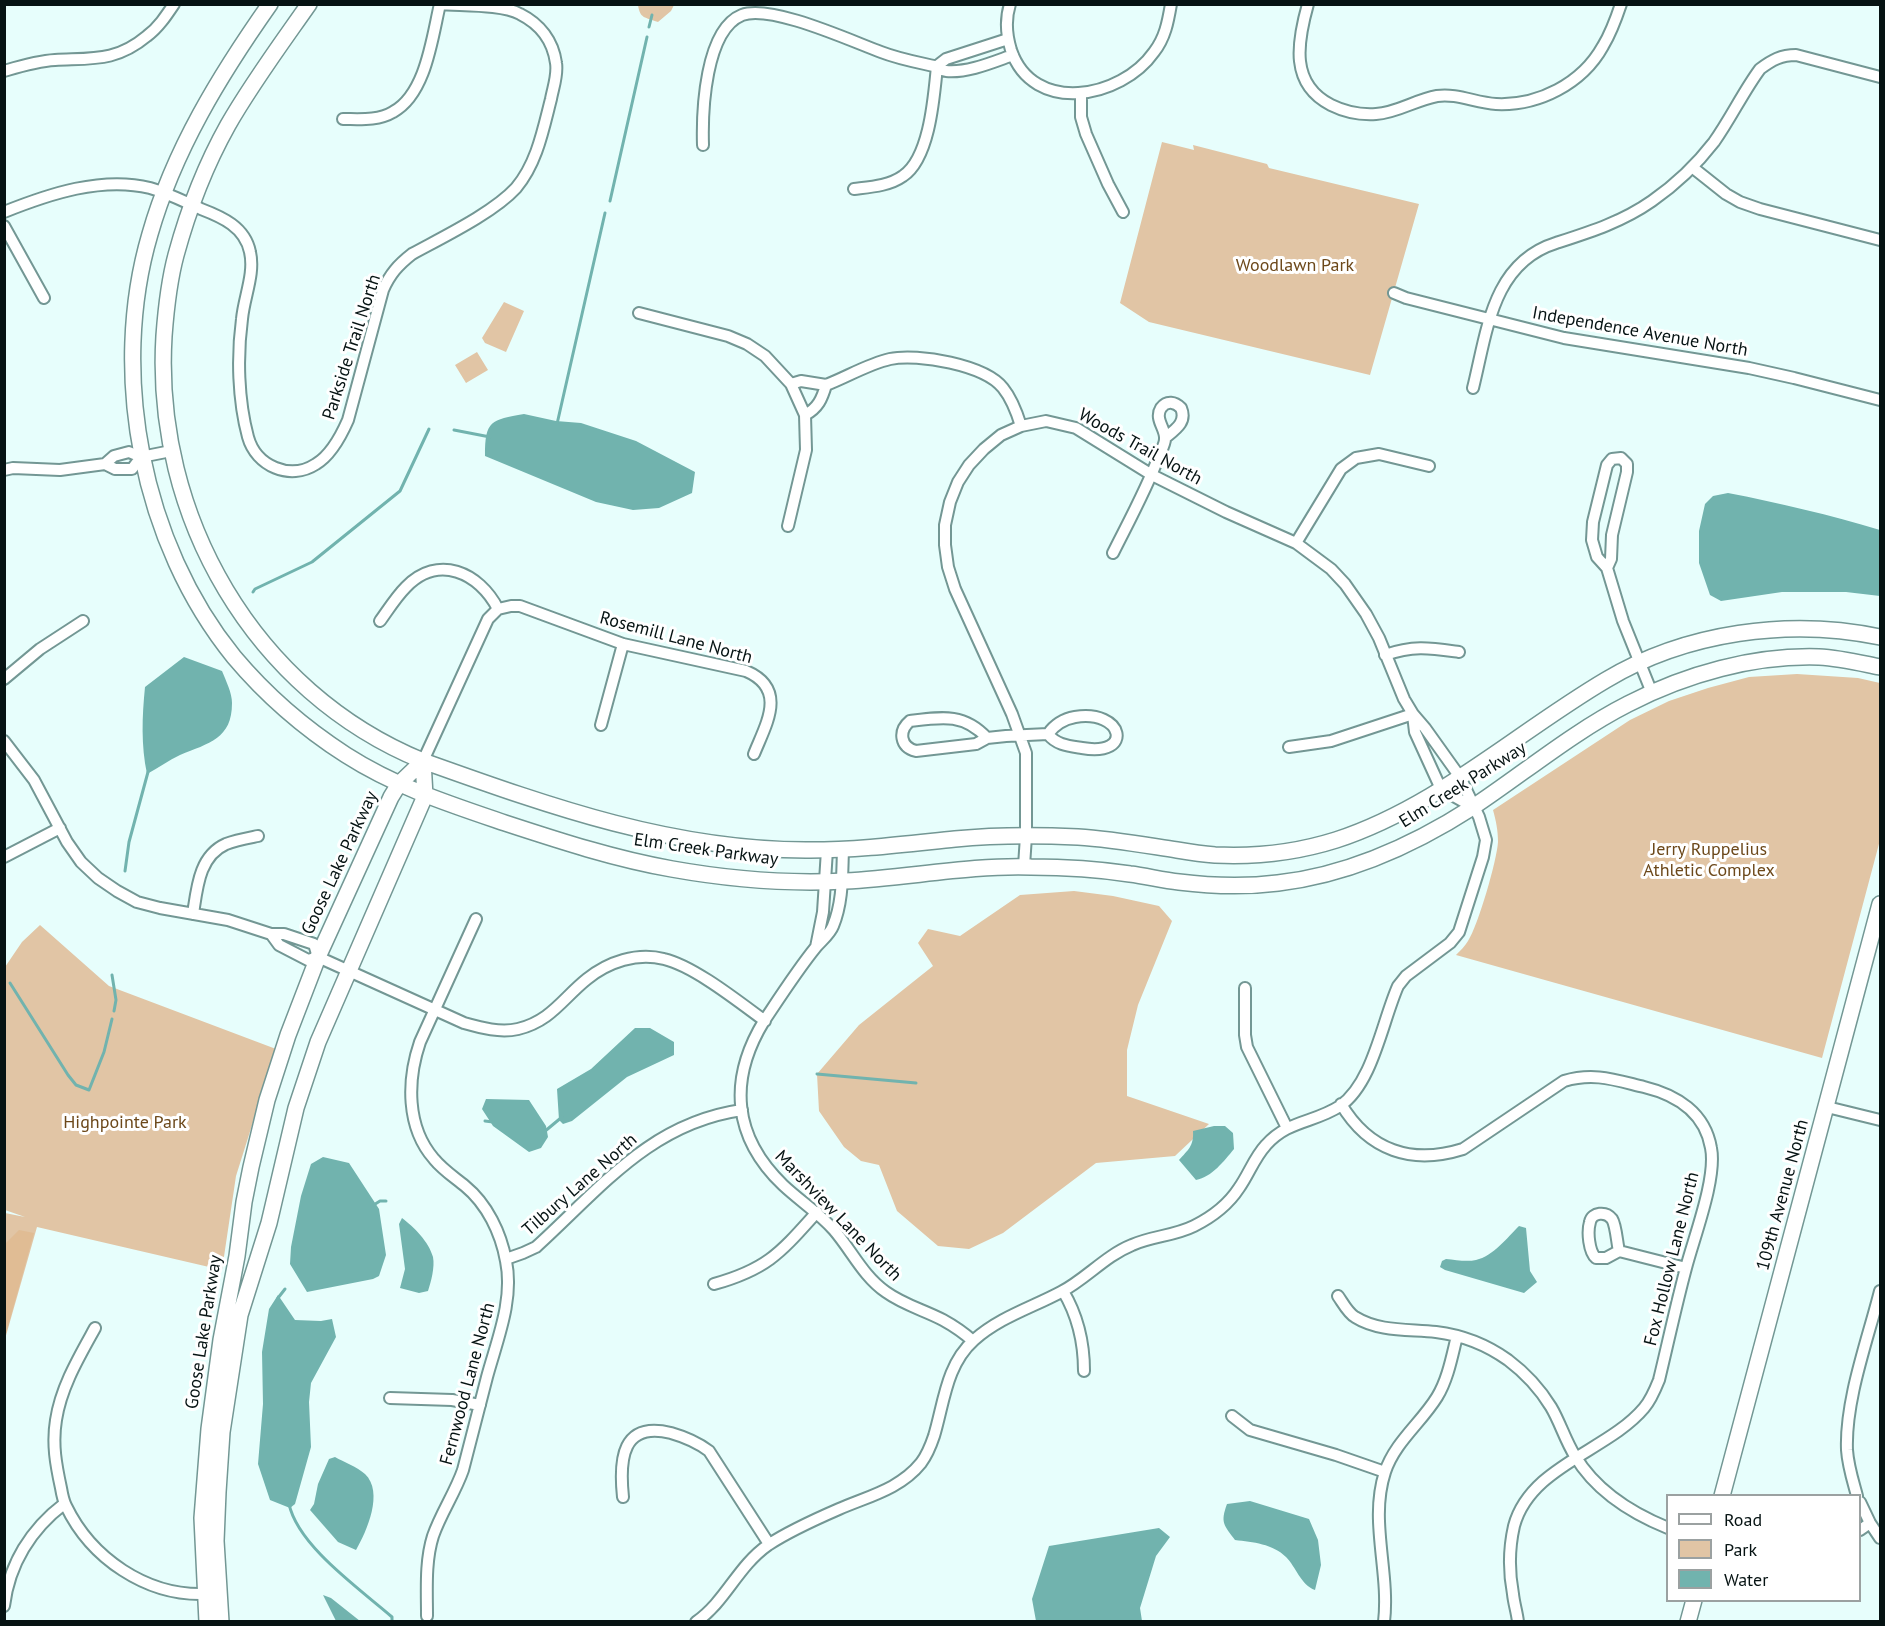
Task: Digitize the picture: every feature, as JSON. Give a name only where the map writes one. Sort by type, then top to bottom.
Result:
[{"type":"street","points":[[4,71],[55,60],[94,60],[113,56],[147,36],[174,4]]},
{"type":"street","name":"Elm Creek Parkway","points":[[270,4],[211,94],[179,156],[163,193],[141,270],[132,338],[134,396],[141,457],[166,538],[186,582],[212,626],[234,656],[270,695],[308,729],[348,757],[425,796],[578,847],[626,860],[731,877],[833,881],[1024,866],[1081,868],[1184,883],[1235,885],[1276,883],[1327,874],[1370,860],[1434,831],[1619,709],[1675,683],[1720,669],[1756,662],[1816,657],[1881,667]]},
{"type":"street","name":"Elm Creek Parkway","points":[[309,4],[272,56],[228,126],[192,205],[175,258],[166,310],[163,393],[171,451],[197,535],[218,577],[241,613],[262,641],[294,676],[323,701],[353,723],[408,755],[560,808],[656,835],[709,844],[756,849],[843,850],[956,839],[1026,836],[1077,837],[1214,855],[1258,854],[1296,850],[1333,841],[1374,826],[1409,809],[1609,678],[1675,649],[1708,639],[1748,632],[1800,628],[1881,637]]},
{"type":"street","points":[[1010,4],[1007,15],[1008,39],[1018,68],[1036,84],[1053,90],[1081,94],[1114,84],[1130,76],[1146,63],[1165,32],[1171,4]]},
{"type":"street","points":[[1308,4],[1300,49],[1302,76],[1321,100],[1354,114],[1376,114],[1439,96],[1454,96],[1492,104],[1515,104],[1555,92],[1590,65],[1602,48],[1621,4]]},
{"type":"street","points":[[343,119],[365,119],[393,112],[412,94],[425,67],[440,5]]},
{"type":"street","name":"Parkside Trail North","points":[[4,212],[50,196],[108,185],[150,188],[219,215],[233,225],[243,235],[250,250],[252,266],[242,318],[239,357],[241,397],[247,435],[252,448],[264,462],[281,470],[306,469],[318,464],[330,451],[348,420],[383,290],[390,274],[412,254],[502,201],[527,172],[542,136],[556,66],[549,40],[540,27],[518,12],[440,5]]},
{"type":"street","points":[[703,145],[704,112],[711,62],[724,29],[740,16],[760,12],[801,22],[903,60],[937,66],[944,71],[970,69],[1013,56]]},
{"type":"street","points":[[854,189],[896,181],[913,166],[919,157],[926,134],[937,66],[946,59],[1008,39]]},
{"type":"street","points":[[1473,388],[1490,320],[1502,288],[1511,273],[1524,259],[1538,250],[1603,228],[1652,201],[1692,167],[1713,143],[1760,69],[1784,55],[1796,55],[1881,77]]},
{"type":"street","points":[[1081,94],[1081,117],[1086,134],[1111,191],[1123,212]]},
{"type":"street","points":[[1692,167],[1740,202],[1881,240]]},
{"type":"street","points":[[4,226],[44,298]]},
{"type":"street","name":"Independence Avenue North","points":[[1394,293],[1564,338],[1783,375],[1881,400]]},
{"type":"street","points":[[639,313],[728,336],[747,344],[765,356],[791,384],[805,415],[806,450],[788,526]]},
{"type":"street","points":[[791,384],[801,381],[826,385],[888,360],[904,357],[928,358],[980,371],[994,379],[1011,399],[1021,426]]},
{"type":"street","points":[[805,415],[815,410],[823,397],[826,385]]},
{"type":"street","name":"Woods Trail North","points":[[696,1622],[717,1603],[740,1570],[753,1556],[769,1544],[839,1509],[897,1485],[923,1461],[930,1447],[951,1373],[973,1341],[996,1323],[1063,1291],[1114,1253],[1136,1243],[1177,1234],[1195,1226],[1221,1209],[1240,1187],[1264,1147],[1287,1128],[1323,1115],[1351,1097],[1362,1083],[1398,986],[1406,976],[1450,943],[1459,932],[1483,857],[1485,840],[1479,817],[1460,777],[1413,714],[1366,614],[1345,584],[1331,569],[1296,543],[1226,512],[1152,475],[1076,428],[1046,421],[1021,426],[1001,435],[984,449],[969,465],[958,482],[950,502],[945,525],[948,567],[955,589],[1021,735],[1026,753],[1024,866]]},
{"type":"street","points":[[1113,553],[1152,475],[1166,438]]},
{"type":"street","points":[[4,470],[13,468],[60,470],[105,464],[114,456],[129,452],[141,457],[171,451]]},
{"type":"street","points":[[1296,543],[1341,470],[1356,458],[1379,454],[1429,466]]},
{"type":"street","points":[[1606,568],[1611,559],[1612,535],[1627,472],[1627,464],[1621,458],[1612,459],[1607,465],[1593,522],[1592,540],[1597,557],[1606,568],[1623,621],[1652,693]]},
{"type":"street","points":[[380,621],[406,587],[423,575],[435,571],[460,573],[474,579],[485,589],[498,609],[481,631],[423,761]]},
{"type":"street","name":"Rosemill Lane North","points":[[498,609],[511,606],[530,608],[559,622],[623,645],[756,675],[770,694],[771,711],[754,754]]},
{"type":"street","points":[[4,679],[40,649],[83,621]]},
{"type":"street","points":[[601,725],[623,645]]},
{"type":"street","points":[[1385,655],[1424,647],[1459,652]]},
{"type":"street","points":[[1289,747],[1331,741],[1413,714]]},
{"type":"street","name":"Woods Trail North","points":[[1413,714],[1415,732],[1442,789]]},
{"type":"street","points":[[1087,715],[1101,717],[1112,724],[1117,738],[1111,746],[1103,749],[1087,749],[1066,745],[1053,740],[1048,734],[1052,727],[1066,719],[1087,715]]},
{"type":"street","points":[[987,738],[977,728],[960,719],[936,718],[910,721],[902,730],[905,746],[909,750],[916,751],[976,744],[987,738],[1048,734]]},
{"type":"street","points":[[4,741],[34,780],[81,862],[117,891],[137,902],[228,920],[271,934],[279,945],[308,960],[318,957],[464,1023],[500,1030],[518,1029],[550,1015],[586,980],[601,970],[616,962],[649,957],[680,964],[765,1021]]},
{"type":"street","name":"Goose Lake Parkway","points":[[207,1622],[202,1518],[209,1428],[244,1202],[267,1100],[288,1035],[318,957],[391,797],[399,784],[423,761]]},
{"type":"street","name":"Goose Lake Parkway","points":[[221,1622],[216,1541],[218,1492],[222,1432],[240,1315],[269,1223],[296,1108],[318,1042],[425,796],[423,761]]},
{"type":"street","points":[[1442,789],[1473,807]]},
{"type":"street","points":[[4,857],[60,828]]},
{"type":"street","points":[[193,914],[200,875],[210,855],[228,843],[258,836]]},
{"type":"street","name":"Marshview Lane North","points":[[827,850],[839,907],[833,928],[816,947],[751,1044],[740,1086],[746,1132],[755,1152],[783,1185],[817,1212],[866,1274],[884,1291],[904,1304],[943,1320],[973,1341]]},
{"type":"street","name":"Marshview Lane North","points":[[816,947],[823,912],[843,850]]},
{"type":"street","name":"109th Avenue North","points":[[1723,1494],[1881,904]]},
{"type":"street","name":"Fernwood Lane North","points":[[427,1616],[429,1551],[459,1482],[506,1308],[508,1272],[497,1230],[476,1196],[432,1158],[416,1125],[411,1104],[410,1085],[414,1060],[476,919]]},
{"type":"street","points":[[1245,988],[1247,1047],[1287,1128]]},
{"type":"street","name":"Fox Hollow Lane North","points":[[1341,1104],[1358,1129],[1372,1140],[1405,1153],[1433,1156],[1463,1149],[1564,1081],[1578,1077],[1606,1077],[1671,1095],[1696,1115],[1707,1133],[1712,1150],[1711,1174],[1653,1396],[1637,1416],[1544,1481],[1522,1507],[1510,1547],[1511,1577],[1518,1622]]},
{"type":"street","points":[[1827,1107],[1881,1120]]},
{"type":"street","name":"Tilbury Lane North","points":[[506,1259],[536,1247],[621,1166],[648,1146],[694,1121],[719,1113],[742,1110]]},
{"type":"street","points":[[714,1284],[737,1278],[759,1268],[778,1255],[817,1212]]},
{"type":"street","points":[[1619,1251],[1686,1268]]},
{"type":"street","points":[[1063,1291],[1072,1306],[1079,1326],[1084,1353],[1084,1371]]},
{"type":"street","points":[[1857,1494],[1847,1450],[1849,1410],[1881,1291]]},
{"type":"street","points":[[1338,1296],[1352,1316],[1365,1323],[1385,1328],[1457,1336],[1472,1340],[1507,1359],[1523,1373],[1552,1407],[1576,1458],[1602,1489],[1642,1517],[1666,1527]]},
{"type":"street","points":[[94,1328],[68,1379],[56,1419],[54,1451],[64,1503],[82,1532],[99,1552],[119,1568],[164,1589],[205,1594]]},
{"type":"street","points":[[1384,1622],[1385,1581],[1378,1515],[1379,1496],[1385,1472],[1401,1442],[1438,1395],[1447,1374],[1457,1336]]},
{"type":"street","points":[[390,1398],[452,1400],[480,1405]]},
{"type":"street","points":[[1232,1416],[1250,1430],[1385,1472]]},
{"type":"street","points":[[623,1497],[621,1477],[624,1456],[628,1443],[634,1436],[644,1431],[657,1430],[682,1436],[709,1451],[769,1544]]},
{"type":"street","points":[[4,1606],[12,1572],[21,1552],[33,1533],[64,1503]]},
{"type":"street","points":[[1861,1504],[1870,1523],[1881,1538]]},
{"type":"street","points":[[1861,1529],[1870,1523]]},
{"type":"street","points":[[1688,1622],[1693,1602]]},
{"type":"green space","points":[[638,4],[674,5],[671,11],[658,22],[642,15]]},
{"type":"green space","name":"Woodlawn Park","points":[[1162,142],[1194,150],[1193,145],[1267,164],[1269,168],[1419,204],[1370,375],[1149,322],[1120,303]]},
{"type":"green space","points":[[504,302],[524,311],[506,352],[485,343],[482,338]]},
{"type":"green space","points":[[477,352],[488,370],[466,383],[455,365]]},
{"type":"green space","name":"Jerry Ruppelius Athletic Complex","points":[[1797,674],[1858,678],[1880,683],[1880,840],[1822,1058],[1456,955],[1472,933],[1491,877],[1498,842],[1493,810],[1630,720],[1669,701],[1749,677]]},
{"type":"green space","points":[[1074,891],[1113,896],[1159,906],[1172,921],[1138,1005],[1127,1050],[1127,1096],[1209,1124],[1175,1156],[1096,1163],[1003,1233],[969,1249],[938,1246],[897,1211],[879,1165],[861,1161],[844,1147],[819,1111],[817,1074],[859,1025],[933,966],[918,943],[928,929],[960,936],[1020,895]]},
{"type":"green space","name":"Highpointe Park","points":[[40,925],[109,986],[276,1049],[236,1176],[222,1270],[37,1227],[5,1339],[5,1213],[25,1217],[5,1210],[5,967],[22,942]]},
{"type":"shaded area","points":[[19,1230],[34,1233],[5,1337],[5,1244]]},
{"type":"water","points":[[524,414],[556,421],[581,423],[636,441],[695,472],[692,493],[659,508],[633,510],[596,502],[485,456],[486,435],[492,424],[497,420]]},
{"type":"water","points":[[1728,493],[1880,530],[1880,596],[1846,592],[1782,592],[1721,601],[1710,595],[1699,563],[1699,531],[1705,504],[1713,496]]},
{"type":"water","points":[[184,657],[222,671],[232,699],[228,725],[217,738],[209,743],[176,757],[147,774],[143,731],[145,687]]},
{"type":"water","points":[[635,1028],[650,1028],[674,1042],[674,1055],[627,1077],[572,1121],[563,1124],[559,1120],[557,1089],[591,1069]]},
{"type":"water","points":[[486,1099],[529,1100],[546,1126],[548,1137],[541,1148],[529,1152],[493,1126],[482,1109]]},
{"type":"water","points":[[1225,1126],[1233,1133],[1234,1149],[1212,1172],[1196,1180],[1179,1160],[1191,1144],[1193,1131]]},
{"type":"water","points":[[323,1157],[349,1163],[379,1209],[386,1255],[379,1276],[373,1279],[307,1292],[290,1264],[291,1247],[301,1196],[311,1164]]},
{"type":"water","points":[[402,1218],[420,1235],[431,1251],[433,1265],[428,1291],[419,1293],[400,1288],[405,1269],[399,1224]]},
{"type":"water","points":[[1519,1226],[1526,1228],[1530,1271],[1537,1282],[1524,1293],[1440,1267],[1442,1261],[1446,1259],[1469,1261],[1488,1255]]},
{"type":"water","points":[[278,1295],[295,1320],[332,1319],[336,1337],[311,1383],[309,1402],[311,1447],[295,1504],[290,1508],[270,1500],[258,1464],[263,1404],[262,1352],[269,1309]]},
{"type":"water","points":[[335,1457],[365,1474],[371,1482],[372,1512],[356,1550],[338,1542],[310,1510],[329,1459]]},
{"type":"water","points":[[1250,1501],[1309,1519],[1318,1540],[1321,1565],[1315,1590],[1306,1584],[1290,1561],[1281,1553],[1262,1544],[1235,1540],[1228,1531],[1224,1524],[1227,1504]]},
{"type":"water","points":[[1159,1528],[1170,1537],[1156,1556],[1140,1608],[1142,1621],[1036,1621],[1032,1599],[1049,1546]]},
{"type":"water","points":[[323,1595],[331,1598],[360,1621],[336,1621]]},
{"type":"waterway","points":[[649,27],[652,15]]},
{"type":"waterway","points":[[610,201],[647,37]]},
{"type":"waterway","points":[[557,424],[605,213]]},
{"type":"waterway","points":[[253,592],[312,562],[400,491],[429,429]]},
{"type":"waterway","points":[[454,430],[490,437]]},
{"type":"waterway","points":[[125,871],[129,842],[148,772]]},
{"type":"waterway","points":[[112,975],[116,1000],[114,1011]]},
{"type":"waterway","points":[[10,983],[68,1075],[76,1085],[89,1090],[104,1052],[112,1019]]},
{"type":"waterway","points":[[817,1074],[916,1083]]},
{"type":"waterway","points":[[544,1132],[562,1117]]},
{"type":"waterway","points":[[485,1121],[493,1122]]},
{"type":"waterway","points":[[372,1206],[380,1201],[386,1201]]},
{"type":"waterway","points":[[278,1298],[285,1289]]},
{"type":"waterway","points":[[289,1504],[295,1520],[317,1551],[392,1617],[392,1622]]}]
